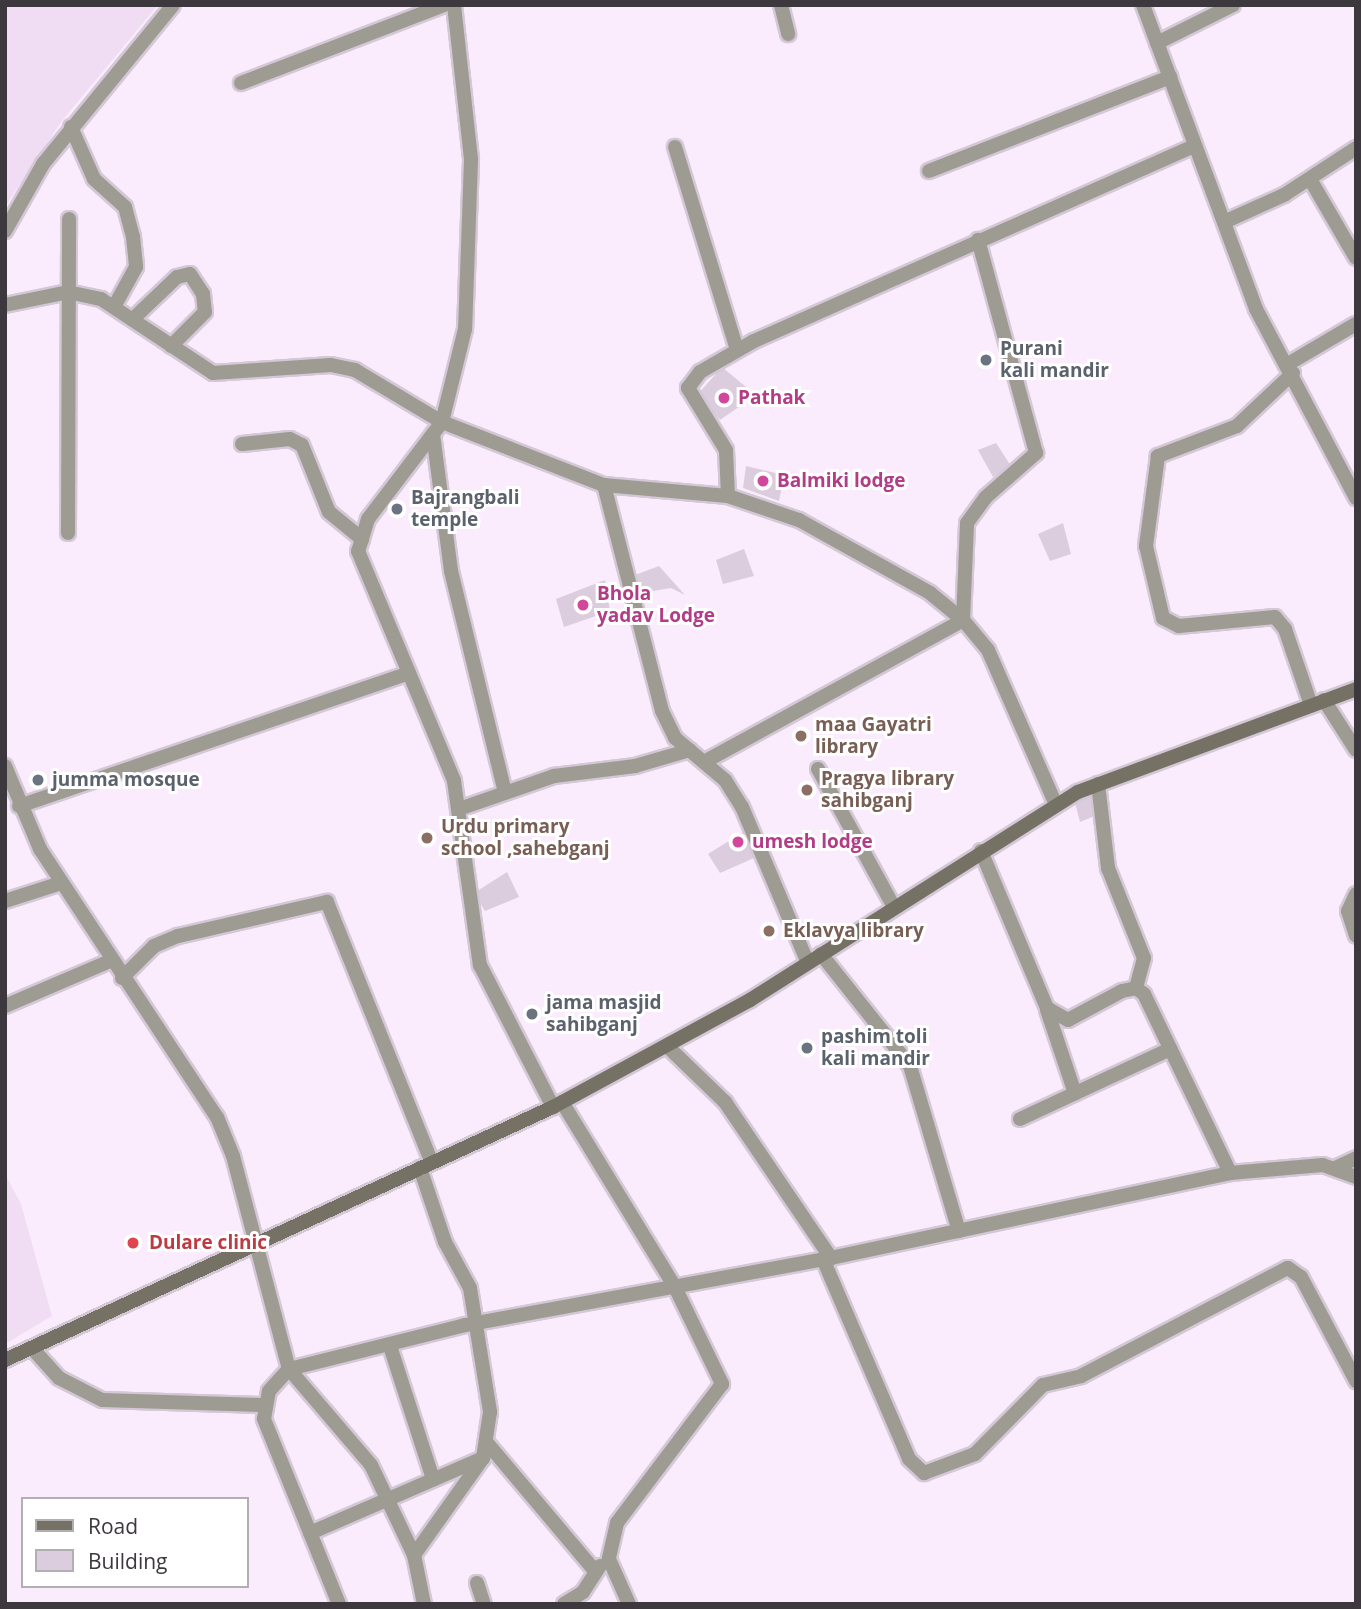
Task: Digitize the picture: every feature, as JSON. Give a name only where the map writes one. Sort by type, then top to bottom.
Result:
[{"type":"main road","points":[[5,1360],[558,1105],[667,1046],[808,963],[981,851],[1056,805],[1098,784],[1356,690]]},
{"type":"street","points":[[5,231],[71,127],[173,5]]},
{"type":"street","points":[[241,83],[444,5]]},
{"type":"street","points":[[454,5],[469,117],[469,291],[442,422],[368,519],[358,551],[376,602],[439,738],[459,809],[480,965],[558,1105],[675,1287],[722,1384],[625,1509],[609,1559],[595,1570],[583,1592],[564,1604]]},
{"type":"street","points":[[781,5],[788,34]]},
{"type":"street","points":[[1143,5],[1256,309],[1291,369],[1356,498]]},
{"type":"street","points":[[1157,43],[1233,5]]},
{"type":"street","points":[[929,171],[1170,77]]},
{"type":"street","points":[[71,127],[94,179],[125,207],[133,237],[136,267],[115,305]]},
{"type":"street","points":[[728,496],[726,450],[688,388],[700,372],[737,350],[978,240],[1195,146]]},
{"type":"street","points":[[675,147],[737,350]]},
{"type":"street","points":[[1224,222],[1310,180],[1356,148]]},
{"type":"street","points":[[1310,180],[1356,258]]},
{"type":"street","points":[[68,534],[69,219]]},
{"type":"street","points":[[963,620],[967,523],[986,497],[1036,453],[978,240]]},
{"type":"street","points":[[135,317],[177,277],[190,274],[203,294],[205,312],[171,346]]},
{"type":"street","points":[[5,305],[68,292],[115,305],[213,373],[331,365],[355,370],[442,422],[604,485],[728,496],[799,520],[929,593],[963,620],[988,650],[1056,805]]},
{"type":"street","points":[[1356,324],[1291,369],[1237,426],[1158,456],[1146,546],[1163,618],[1179,626],[1275,617],[1285,629],[1318,703],[1356,750]]},
{"type":"street","points":[[433,434],[455,593],[505,793]]},
{"type":"street","points":[[242,444],[290,439],[302,445],[329,512],[362,539]]},
{"type":"street","points":[[604,485],[653,682],[675,738],[704,762],[742,807],[808,963]]},
{"type":"street","points":[[704,762],[963,620]]},
{"type":"street","points":[[19,806],[409,673]]},
{"type":"street","points":[[459,809],[554,776],[635,766],[690,750]]},
{"type":"street","points":[[5,766],[19,806],[61,883],[110,961],[217,1117],[233,1156],[254,1245],[289,1369],[364,1454],[384,1500],[414,1555],[424,1604]]},
{"type":"street","points":[[818,769],[894,907]]},
{"type":"street","points":[[1098,784],[1108,868],[1144,958],[1136,988],[1170,1049],[1230,1173]]},
{"type":"street","points":[[981,851],[1047,1008],[1075,1093]]},
{"type":"street","points":[[5,901],[61,883]]},
{"type":"street","points":[[1356,894],[1348,911],[1356,936]]},
{"type":"street","points":[[122,978],[171,938],[327,902],[426,1166],[479,1323],[486,1451],[414,1555]]},
{"type":"street","points":[[821,954],[909,1066],[959,1231]]},
{"type":"street","points":[[5,1006],[110,961]]},
{"type":"street","points":[[1047,1008],[1068,1020],[1136,988]]},
{"type":"street","points":[[667,1046],[725,1102],[827,1259],[909,1459],[924,1473],[975,1454],[1043,1385],[1082,1376],[1288,1268],[1301,1277],[1356,1381]]},
{"type":"street","points":[[1020,1119],[1170,1049]]},
{"type":"street","points":[[261,1405],[289,1369],[479,1323],[827,1259],[1230,1173],[1335,1168],[1356,1158]]},
{"type":"street","points":[[1335,1168],[1356,1177]]},
{"type":"street","points":[[390,1346],[433,1479]]},
{"type":"street","points":[[32,1348],[59,1378],[102,1400],[261,1405]]},
{"type":"street","points":[[261,1405],[339,1604]]},
{"type":"street","points":[[310,1532],[433,1479],[486,1451]]},
{"type":"street","points":[[486,1451],[595,1570]]},
{"type":"street","points":[[609,1559],[629,1604]]},
{"type":"street","points":[[477,1583],[484,1604]]},
{"type":"shaded area","points":[[5,5],[158,5],[61,122],[5,207]]},
{"type":"shaded area","points":[[5,1174],[21,1204],[52,1316],[5,1344]]},
{"type":"building","name":"Pathak","points":[[722,367],[746,387],[746,402],[720,420],[698,394]]},
{"type":"building","points":[[996,443],[1011,466],[993,477],[978,450]]},
{"type":"building","name":"Balmiki lodge","points":[[746,466],[784,475],[779,501],[743,488]]},
{"type":"building","points":[[1063,523],[1071,554],[1050,561],[1038,534]]},
{"type":"building","points":[[744,549],[754,576],[723,584],[716,560]]},
{"type":"building","points":[[659,566],[685,595],[671,588],[641,593],[635,575]]},
{"type":"building","name":"Bhola yadav Lodge","points":[[605,580],[610,611],[564,627],[556,599]]},
{"type":"building","points":[[1098,793],[1092,817],[1080,822],[1073,795]]},
{"type":"building","name":"umesh lodge","points":[[745,831],[754,858],[720,873],[708,854]]},
{"type":"building","points":[[507,872],[519,897],[485,911],[474,893]]},
{"type":"place","name":"Purani kali mandir","points":[[986,360]]},
{"type":"place","name":"Pathak","points":[[724,398]]},
{"type":"place","name":"Balmiki lodge","points":[[763,481]]},
{"type":"place","name":"Bajrangbali temple","points":[[397,509]]},
{"type":"place","name":"Bhola yadav Lodge","points":[[583,605]]},
{"type":"place","name":"maa Gayatri library","points":[[801,736]]},
{"type":"place","name":"jumma mosque","points":[[38,780]]},
{"type":"place","name":"Pragya library sahibganj","points":[[807,790]]},
{"type":"place","name":"Urdu primary school ,sahebganj","points":[[427,838]]},
{"type":"place","name":"umesh lodge","points":[[738,842]]},
{"type":"place","name":"Eklavya library","points":[[769,931]]},
{"type":"place","name":"jama masjid sahibganj","points":[[532,1014]]},
{"type":"place","name":"pashim toli kali mandir","points":[[807,1048]]},
{"type":"place","name":"Dulare clinic","points":[[133,1243]]}]
